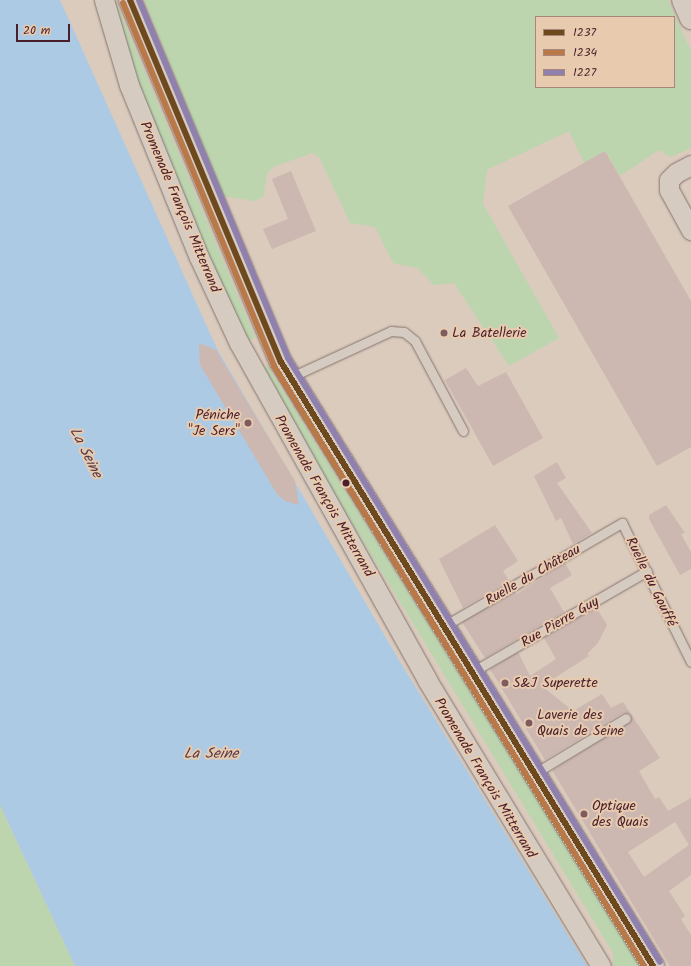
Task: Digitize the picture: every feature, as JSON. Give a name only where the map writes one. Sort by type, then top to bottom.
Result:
[{"type":"main road","points":[[130,0],[231,247],[291,377],[653,966]]},
{"type":"main road","points":[[683,0],[691,18]]},
{"type":"street","name":"Promenade François Mitterrand","points":[[104,0],[129,85],[199,257],[239,343],[427,680],[601,966]]},
{"type":"street","points":[[691,165],[676,173],[669,180],[669,190],[691,230]]},
{"type":"lane","points":[[291,377],[391,331],[404,332],[415,340],[463,431]]},
{"type":"lane","name":"Ruelle du Château","points":[[444,626],[622,523]]},
{"type":"lane","name":"Ruelle du Gouffé","points":[[622,523],[691,662]]},
{"type":"lane","name":"Rue Pierre Guy","points":[[472,672],[647,571]]},
{"type":"lane","points":[[534,774],[626,718]]},
{"type":"green space","points":[[109,0],[115,0],[255,338],[247,341],[133,83]]},
{"type":"green space","points":[[144,0],[668,0],[691,51],[691,148],[671,157],[659,150],[620,176],[605,151],[584,163],[569,131],[487,170],[483,204],[559,338],[509,366],[454,283],[434,285],[417,268],[393,263],[375,227],[350,223],[319,157],[312,153],[273,167],[267,174],[263,197],[254,201],[223,196]]},
{"type":"green space","points":[[267,365],[637,960],[637,966],[613,966],[613,953],[261,373]]},
{"type":"green space","points":[[0,805],[3,812],[75,966],[0,966]]},
{"type":"water","name":"La Seine","points":[[0,0],[60,0],[217,349],[399,660],[587,966],[75,966],[0,805]]},
{"type":"building","points":[[605,151],[691,301],[691,447],[657,466],[508,206]]},
{"type":"building","points":[[291,171],[316,231],[272,249],[263,229],[288,219],[272,179]]},
{"type":"building","name":"Péniche \"Je Sers\"","points":[[199,343],[216,350],[295,481],[299,505],[285,501],[277,494],[200,365]]},
{"type":"building","points":[[466,368],[478,386],[506,372],[543,438],[493,466],[445,380]]},
{"type":"building","points":[[557,462],[566,478],[557,483],[592,533],[573,544],[561,518],[556,521],[534,476]]},
{"type":"building","points":[[666,505],[685,533],[681,534],[691,552],[691,569],[680,575],[649,519],[649,515]]},
{"type":"building","points":[[495,525],[518,561],[503,571],[509,581],[463,608],[439,559]]},
{"type":"building","points":[[565,563],[572,575],[550,588],[564,612],[485,658],[462,622],[515,592],[517,594]]},
{"type":"building","points":[[596,607],[607,625],[598,643],[587,654],[589,656],[542,686],[573,711],[602,694],[611,708],[623,702],[660,758],[639,771],[655,799],[659,797],[668,811],[691,798],[691,875],[669,891],[685,916],[681,919],[691,935],[691,966],[670,966],[552,770],[629,723],[631,715],[623,713],[545,760],[490,669],[518,652],[530,676],[556,659],[544,638]],"holes":[[[675,822],[689,845],[644,877],[628,852]]]},
{"type":"transit line","name":"1237","points":[[130,0],[281,362],[653,966]]},
{"type":"transit line","name":"1227","points":[[139,0],[288,358],[660,962]]},
{"type":"transit line","name":"1234","points":[[123,3],[274,366],[644,966]]},
{"type":"place","name":"La Batellerie","points":[[444,333]]},
{"type":"place","name":"Péniche \"Je Sers\"","points":[[248,423]]},
{"type":"place","name":"S&J Superette","points":[[505,683]]},
{"type":"place","name":"Laverie des Quais de Seine","points":[[529,723]]},
{"type":"place","name":"Optique des Quais","points":[[584,814]]}]
